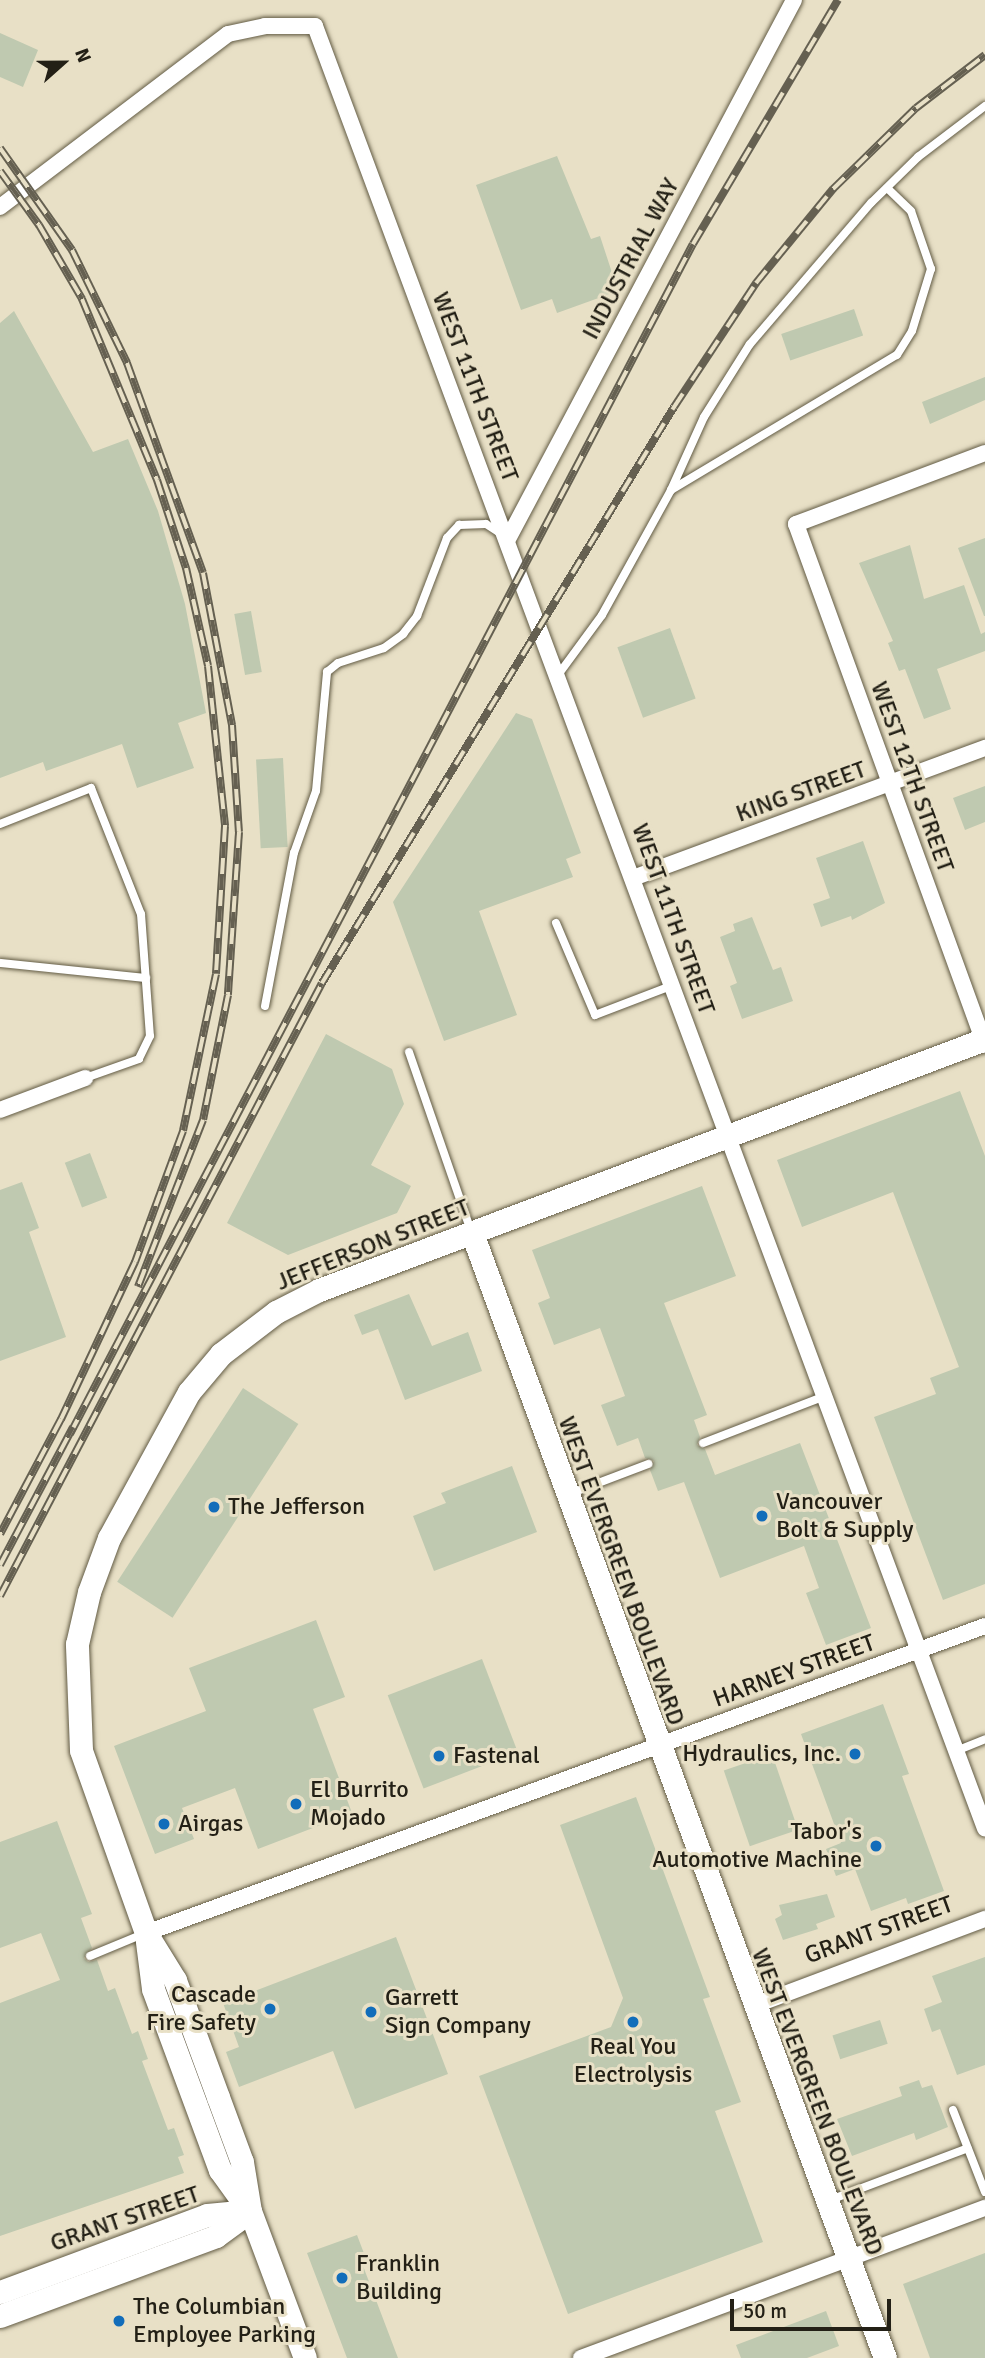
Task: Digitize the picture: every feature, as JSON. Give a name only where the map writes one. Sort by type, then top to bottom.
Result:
[{"type":"street","name":"INDUSTRIAL WAY","points":[[508,539],[794,0]]},
{"type":"street","name":"WEST 11TH STREET","points":[[0,207],[228,34],[265,26],[315,26],[508,539],[985,1829]]},
{"type":"street","name":"WEST 12TH STREET","points":[[984,1042],[796,524],[985,453]]},
{"type":"street","name":"KING STREET","points":[[633,878],[985,748]]},
{"type":"street","name":"JEFFERSON STREET","points":[[305,2358],[250,2211],[220,2170],[153,1989],[146,1933],[90,1782],[76,1717],[77,1644],[95,1574],[109,1538],[185,1399],[234,1342],[276,1312],[319,1290],[984,1042]]},
{"type":"street","points":[[0,1110],[85,1078]]},
{"type":"street","name":"WEST EVERGREEN BOULEVARD","points":[[472,1233],[752,2006],[885,2358]]},
{"type":"street","name":"HARNEY STREET","points":[[146,1933],[656,1744],[985,1626]]},
{"type":"street","name":"GRANT STREET","points":[[752,2006],[985,1919]]},
{"type":"street","points":[[587,2357],[848,2257],[985,2208]]},
{"type":"street","name":"GRANT STREET","points":[[0,2292],[207,2215],[250,2211]]},
{"type":"street","name":"GRANT STREET","points":[[0,2316],[216,2236],[250,2211]]},
{"type":"lane","points":[[558,675],[602,615],[671,490],[704,417],[750,344],[887,188],[918,157],[985,106]]},
{"type":"lane","points":[[671,490],[897,355],[912,331],[931,269],[911,211],[887,188]]},
{"type":"lane","points":[[265,1006],[294,853],[316,791],[327,672],[338,663],[384,648],[403,634],[417,616],[447,538],[459,525],[486,524],[508,539]]},
{"type":"lane","points":[[0,824],[91,788],[141,914],[150,1036],[138,1059],[85,1078]]},
{"type":"lane","points":[[556,923],[595,1014],[673,985]]},
{"type":"lane","points":[[0,963],[146,978]]},
{"type":"lane","points":[[409,1052],[472,1233]]},
{"type":"lane","points":[[703,1443],[825,1396]]},
{"type":"lane","points":[[566,1495],[648,1464]]},
{"type":"lane","points":[[956,1751],[985,1739]]},
{"type":"lane","points":[[90,1956],[146,1933]]},
{"type":"lane","points":[[953,2110],[985,2192]]},
{"type":"lane","points":[[827,2201],[968,2148]]},
{"type":"building","points":[[0,33],[38,50],[23,87],[0,77]]},
{"type":"building","points":[[557,156],[591,239],[600,236],[618,291],[557,313],[552,299],[521,310],[476,185]]},
{"type":"building","points":[[854,309],[863,335],[790,361],[781,334]]},
{"type":"building","points":[[14,311],[93,452],[128,439],[158,511],[185,604],[206,713],[178,723],[194,768],[137,788],[122,744],[46,771],[43,762],[0,778],[0,323]]},
{"type":"building","points":[[985,377],[985,400],[930,424],[922,402]]},
{"type":"building","points":[[985,538],[985,616],[984,616],[958,548]]},
{"type":"building","points":[[910,545],[924,599],[964,585],[981,634],[985,632],[985,651],[937,669],[951,709],[924,719],[905,669],[899,671],[888,643],[893,641],[859,563]]},
{"type":"building","points":[[251,611],[262,672],[245,675],[234,614]]},
{"type":"building","points":[[670,628],[696,698],[643,718],[617,647]]},
{"type":"building","points":[[516,713],[532,719],[581,853],[566,859],[573,877],[479,911],[517,1015],[444,1041],[393,902]]},
{"type":"building","points":[[283,758],[288,847],[261,848],[256,759]]},
{"type":"building","points":[[985,786],[985,822],[965,830],[953,798]]},
{"type":"building","points":[[863,841],[885,903],[852,920],[851,916],[821,927],[813,904],[830,898],[816,858]]},
{"type":"building","points":[[752,917],[773,970],[781,967],[793,1001],[742,1019],[730,986],[737,983],[720,937],[735,931],[733,924]]},
{"type":"building","points":[[326,1034],[392,1069],[404,1104],[371,1165],[411,1186],[397,1213],[288,1255],[227,1223]]},
{"type":"building","points":[[960,1091],[985,1156],[985,1584],[943,1600],[874,1417],[936,1394],[930,1378],[959,1367],[893,1192],[802,1227],[777,1160]]},
{"type":"building","points":[[90,1153],[107,1198],[82,1207],[65,1163]]},
{"type":"building","points":[[22,1182],[39,1228],[29,1232],[66,1337],[0,1361],[0,1190]]},
{"type":"building","points":[[702,1186],[736,1276],[664,1303],[707,1415],[694,1420],[700,1437],[697,1445],[705,1449],[715,1475],[800,1443],[871,1628],[826,1645],[806,1593],[819,1588],[804,1546],[720,1578],[684,1482],[658,1491],[650,1470],[654,1461],[645,1458],[638,1438],[617,1446],[601,1405],[625,1396],[600,1328],[554,1345],[538,1303],[550,1298],[532,1250]]},
{"type":"building","points":[[409,1294],[432,1346],[468,1332],[482,1371],[405,1400],[378,1329],[362,1335],[354,1315]]},
{"type":"building","name":"The Jefferson","points":[[243,1388],[298,1424],[173,1618],[117,1582]]},
{"type":"building","points":[[512,1466],[537,1532],[434,1571],[413,1516],[446,1503],[441,1493]]},
{"type":"building","points":[[316,1620],[345,1697],[313,1709],[352,1813],[258,1849],[235,1788],[182,1808],[194,1839],[155,1854],[114,1746],[206,1711],[189,1668]]},
{"type":"building","points":[[482,1659],[518,1752],[424,1789],[388,1695]]},
{"type":"building","points":[[883,1704],[909,1774],[902,1776],[944,1891],[908,1904],[906,1898],[871,1911],[855,1869],[836,1876],[826,1849],[841,1843],[801,1734]]},
{"type":"building","points":[[772,1754],[798,1830],[750,1846],[724,1771]]},
{"type":"building","points":[[636,1797],[710,1997],[703,1999],[741,2102],[715,2111],[763,2242],[568,2314],[479,2076],[611,2027],[623,1998],[560,1825]]},
{"type":"building","points":[[57,1821],[92,1914],[81,1918],[92,1948],[84,1958],[88,1962],[97,1960],[108,1991],[115,1988],[132,2034],[138,2031],[148,2059],[142,2061],[168,2130],[174,2128],[184,2155],[178,2157],[184,2173],[0,2236],[0,2003],[60,1980],[41,1933],[0,1948],[0,1842]]},
{"type":"building","points":[[827,1894],[835,1917],[816,1924],[818,1929],[783,1940],[775,1919],[782,1915],[779,1905]]},
{"type":"building","name":"Garrett Sign Company","points":[[396,1937],[448,2074],[355,2109],[333,2051],[239,2087],[226,2052],[239,2047],[223,2003]]},
{"type":"building","points":[[985,1957],[985,2065],[957,2075],[940,2029],[932,2032],[924,2009],[942,2002],[932,1976]]},
{"type":"building","points":[[880,2020],[888,2044],[840,2059],[832,2035]]},
{"type":"building","points":[[919,2080],[922,2088],[932,2085],[948,2127],[916,2140],[914,2133],[852,2156],[837,2119],[902,2096],[899,2087]]},
{"type":"building","name":"Franklin Building","points":[[357,2235],[365,2256],[360,2258],[398,2358],[347,2358],[307,2253]]},
{"type":"building","points":[[985,2253],[985,2358],[930,2358],[903,2284]]},
{"type":"building","points":[[826,2311],[839,2346],[807,2358],[741,2358],[736,2345]]},
{"type":"railway","points":[[70,1434],[693,244],[838,0]]},
{"type":"railway","points":[[0,1596],[322,983],[674,407],[756,283],[833,189],[916,108],[985,55]]},
{"type":"railway","points":[[0,148],[72,250],[127,363],[203,573],[232,725],[239,832],[228,995],[203,1120],[138,1287]]},
{"type":"railway","points":[[0,171],[39,225],[82,299],[157,480],[186,568],[208,666],[225,826],[216,974],[183,1131],[135,1262],[61,1419],[0,1534]]},
{"type":"railway","points":[[0,1565],[73,1427]]},
{"type":"place","name":"The Jefferson","points":[[214,1507]]},
{"type":"place","name":"Vancouver Bolt & Supply","points":[[762,1516]]},
{"type":"place","name":"Hydraulics, Inc.","points":[[855,1754]]},
{"type":"place","name":"Fastenal","points":[[439,1756]]},
{"type":"place","name":"El Burrito Mojado","points":[[296,1804]]},
{"type":"place","name":"Airgas","points":[[164,1824]]},
{"type":"place","name":"Tabor's Automotive Machine","points":[[876,1846]]},
{"type":"place","name":"Cascade Fire Safety","points":[[270,2009]]},
{"type":"place","name":"Garrett Sign Company","points":[[371,2012]]},
{"type":"place","name":"Real You Electrolysis","points":[[633,2022]]},
{"type":"place","name":"Franklin Building","points":[[342,2278]]},
{"type":"place","name":"The Columbian Employee Parking","points":[[119,2321]]}]
